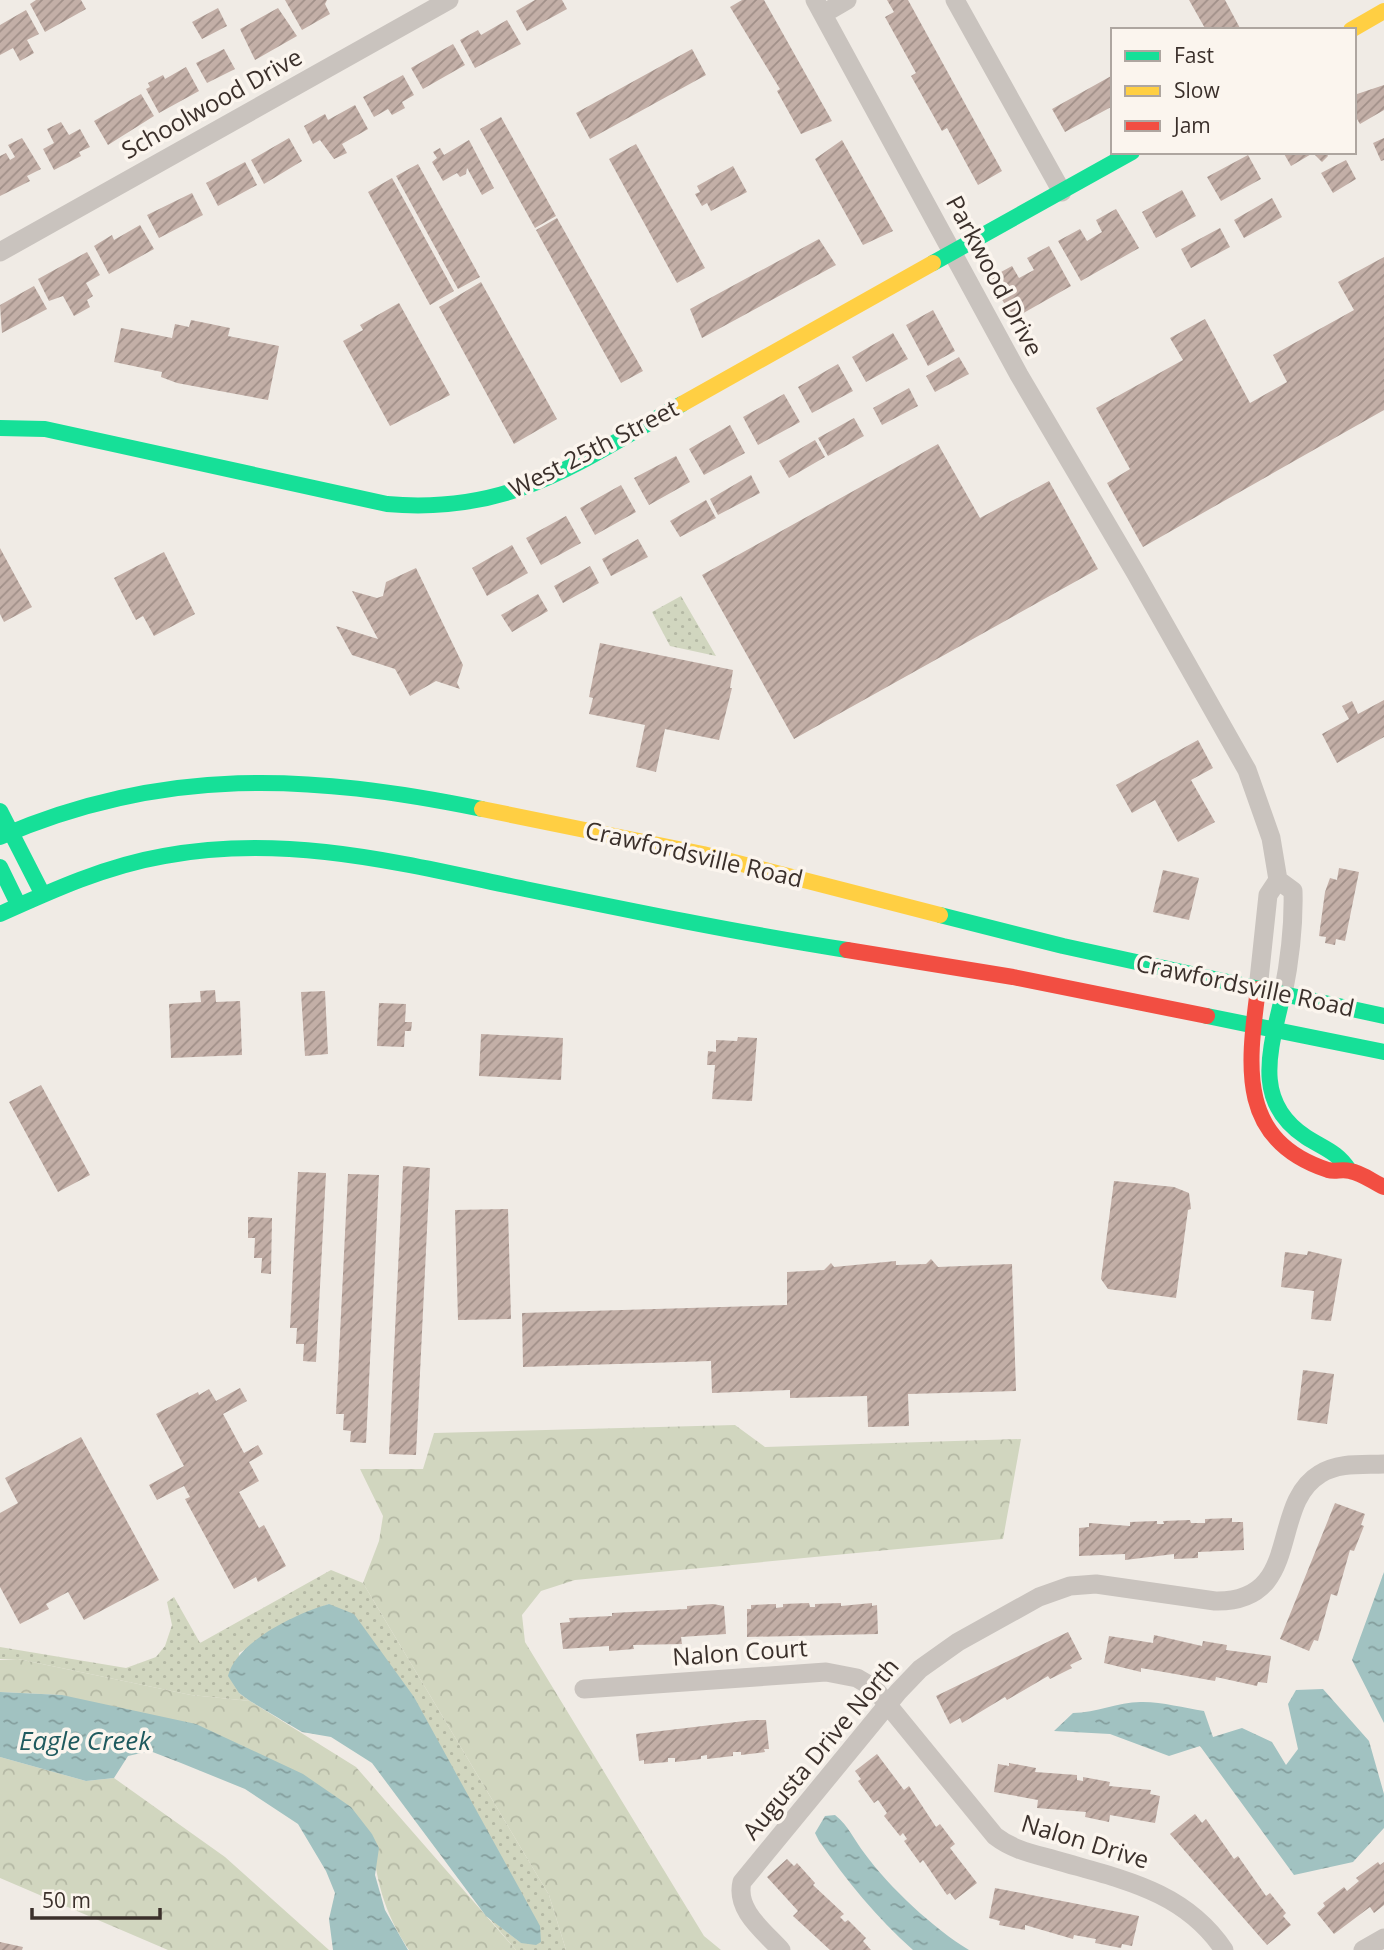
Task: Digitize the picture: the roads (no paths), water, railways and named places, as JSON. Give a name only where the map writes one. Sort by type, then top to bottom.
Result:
[{"type":"main road","points":[[1354,28],[1384,11]]},
{"type":"main road","name":"West 25th Street","points":[[0,428],[46,429],[387,505],[427,508],[482,502],[528,489],[555,475],[1128,154]]},
{"type":"main road","name":"Crawfordsville Road","points":[[5,835],[103,802],[200,784],[299,781],[359,787],[705,854],[1063,946],[1384,1016]]},
{"type":"main road","points":[[0,811],[5,835],[41,893]]},
{"type":"main road","name":"Crawfordsville Road","points":[[0,914],[41,893],[107,869],[163,856],[250,848],[345,852],[739,933],[1013,977],[1384,1052]]},
{"type":"main road","points":[[0,867],[19,904]]},
{"type":"main road","points":[[1258,989],[1249,1086],[1262,1124],[1283,1146],[1297,1155],[1332,1171],[1349,1170],[1384,1187]]},
{"type":"main road","points":[[1283,995],[1268,1081],[1278,1112],[1298,1132],[1340,1155],[1349,1170]]},
{"type":"street","name":"Schoolwood Drive","points":[[0,252],[449,0]]},
{"type":"street","points":[[819,7],[847,0]]},
{"type":"street","points":[[955,0],[1062,192]]},
{"type":"street","name":"Parkwood Drive","points":[[819,7],[1019,375],[1135,572],[1251,780],[1271,838],[1278,880]]},
{"type":"street","points":[[1258,989],[1268,895],[1278,880],[1293,891],[1291,957],[1283,995]]},
{"type":"street","name":"Augusta Drive North","points":[[781,1950],[747,1913],[740,1896],[742,1882],[888,1704],[920,1670],[945,1650],[1057,1589],[1096,1584],[1215,1601],[1231,1601],[1246,1596],[1266,1583],[1275,1569],[1298,1501],[1308,1483],[1332,1467],[1384,1464]]},
{"type":"street","name":"Nalon Court","points":[[584,1689],[832,1672],[863,1680],[888,1704]]},
{"type":"street","name":"Nalon Drive","points":[[888,1704],[986,1827],[1002,1841],[1018,1850],[1139,1884],[1171,1898],[1199,1920],[1224,1950]]},
{"type":"street","points":[[1363,1950],[1384,1938]]},
{"type":"water","points":[[1384,1572],[1384,1723],[1352,1660]]},
{"type":"water","points":[[329,1604],[354,1614],[414,1697],[540,1926],[541,1942],[536,1945],[521,1943],[486,1916],[372,1763],[331,1737],[302,1732],[250,1701],[239,1693],[228,1676],[233,1664],[255,1641],[301,1614]]},
{"type":"water","points":[[1323,1689],[1369,1741],[1384,1794],[1384,1828],[1353,1862],[1294,1875],[1200,1746],[1169,1756],[1110,1734],[1054,1731],[1073,1713],[1134,1702],[1166,1704],[1204,1711],[1213,1737],[1242,1728],[1272,1742],[1286,1765],[1298,1749],[1288,1704],[1296,1690]]},
{"type":"water","name":"Eagle Creek","points":[[0,1692],[62,1695],[196,1724],[303,1774],[351,1807],[372,1834],[379,1848],[375,1875],[385,1910],[408,1950],[333,1950],[329,1919],[335,1893],[326,1871],[298,1824],[245,1789],[150,1751],[128,1756],[114,1778],[86,1781],[0,1757]]},
{"type":"water","points":[[835,1815],[899,1893],[941,1931],[969,1950],[913,1950],[887,1925],[851,1884],[815,1833],[825,1816]]}]
